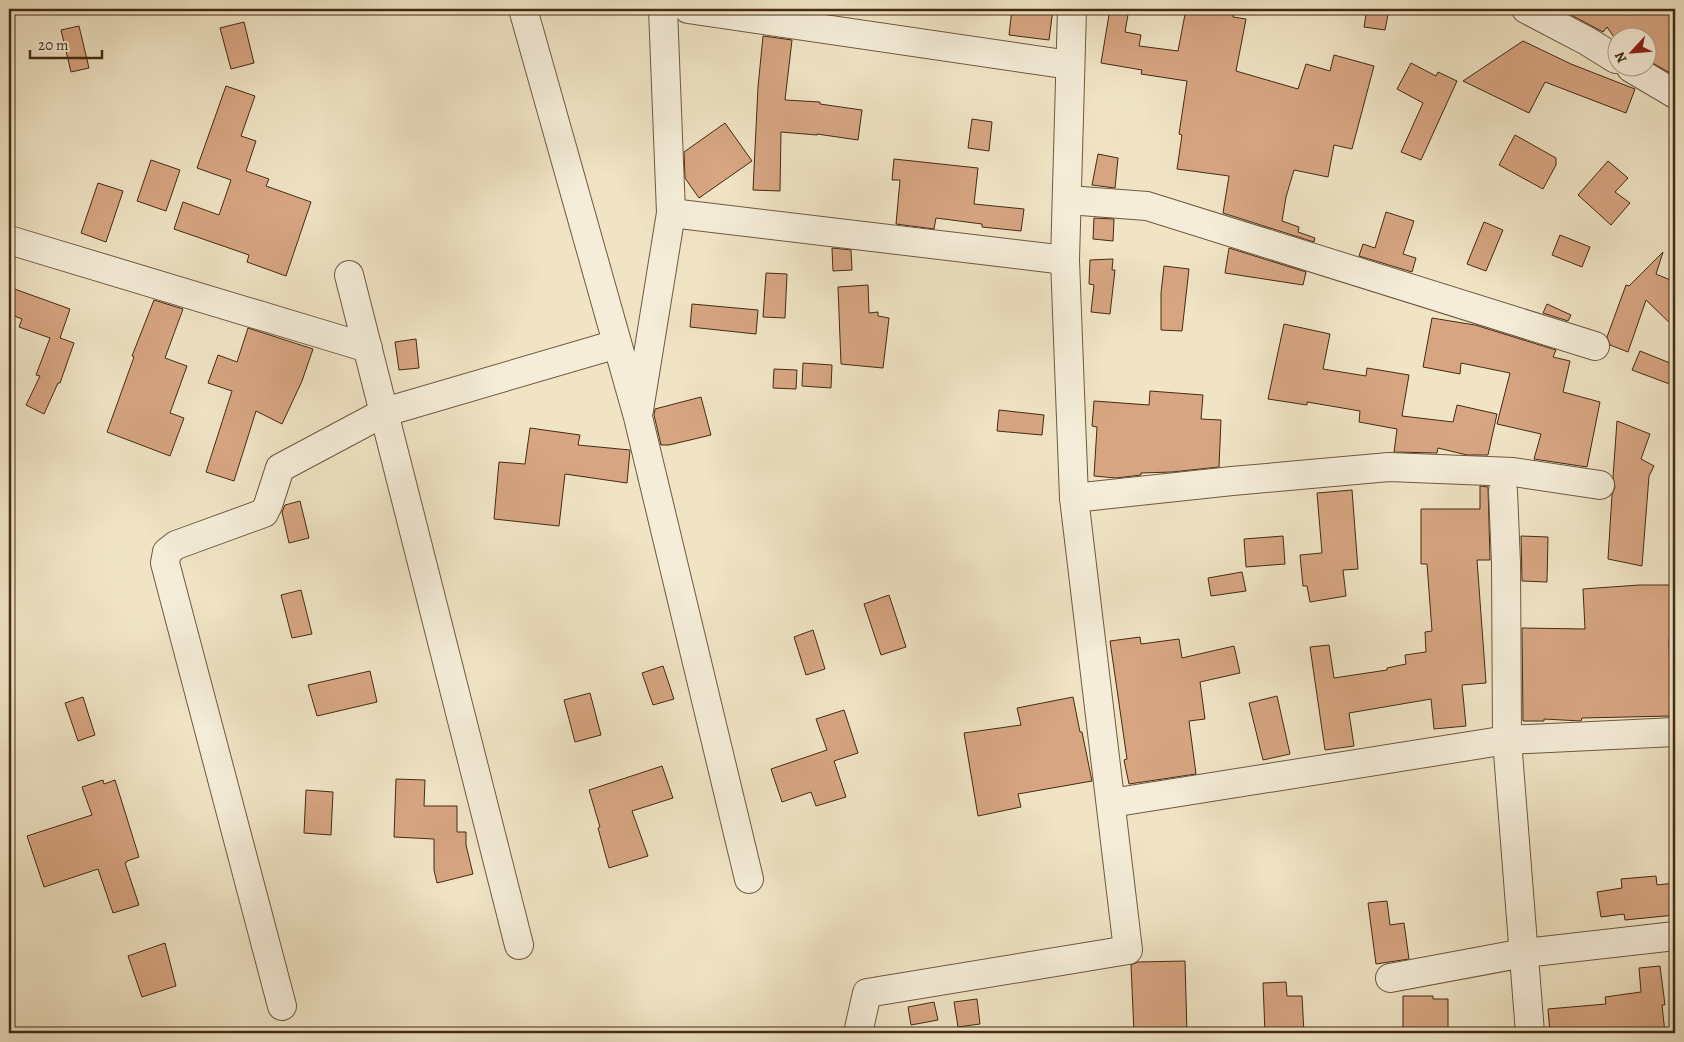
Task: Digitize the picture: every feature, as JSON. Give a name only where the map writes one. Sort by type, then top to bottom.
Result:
[{"type":"street","points":[[522,9],[638,417],[750,879]]},
{"type":"street","points":[[638,417],[671,213],[663,9]]},
{"type":"street","points":[[688,9],[1070,65]]},
{"type":"street","points":[[858,1033],[867,993],[1128,950],[1074,498],[1065,260],[1072,9]]},
{"type":"street","points":[[1526,9],[1606,53]]},
{"type":"street","points":[[1648,78],[1675,94]]},
{"type":"street","points":[[1068,200],[1147,206],[1596,346]]},
{"type":"street","points":[[671,213],[1065,260]]},
{"type":"street","points":[[9,240],[368,348]]},
{"type":"street","points":[[349,275],[520,945]]},
{"type":"street","points":[[282,1006],[165,564],[167,552],[176,545],[264,513],[280,468],[385,412],[617,344]]},
{"type":"street","points":[[1074,498],[1389,467],[1513,472],[1600,485]]},
{"type":"street","points":[[1503,491],[1506,563],[1507,740],[1530,1033]]},
{"type":"street","points":[[1111,803],[1507,740],[1675,732]]},
{"type":"street","points":[[1390,978],[1524,953],[1675,936]]},
{"type":"building","points":[[1012,9],[1053,9],[1049,40],[1009,35]]},
{"type":"building","points":[[1110,9],[1129,9],[1125,32],[1141,35],[1139,46],[1178,51],[1186,9],[1234,9],[1233,17],[1246,19],[1236,71],[1298,89],[1306,64],[1330,71],[1334,55],[1374,66],[1352,149],[1334,145],[1328,177],[1294,170],[1286,197],[1282,221],[1299,227],[1298,232],[1315,238],[1314,242],[1223,213],[1229,176],[1177,169],[1182,135],[1179,134],[1187,81],[1141,74],[1142,70],[1101,63]]},
{"type":"building","points":[[1367,9],[1389,9],[1385,30],[1364,27]]},
{"type":"building","points":[[1564,9],[1622,9],[1627,15],[1636,9],[1675,9],[1675,76],[1656,65],[1656,28],[1607,27],[1603,32]]},
{"type":"building","points":[[244,22],[254,63],[231,69],[220,28]]},
{"type":"building","points":[[79,26],[89,68],[71,72],[61,30]]},
{"type":"building","points":[[763,36],[792,40],[785,100],[820,102],[820,104],[862,110],[858,140],[817,134],[781,132],[780,191],[753,190],[758,87]]},
{"type":"building","points":[[1523,41],[1571,64],[1635,89],[1626,113],[1545,82],[1529,113],[1463,81]]},
{"type":"building","points":[[1411,63],[1436,76],[1438,72],[1457,81],[1421,160],[1401,152],[1423,103],[1397,89]]},
{"type":"building","points":[[226,86],[255,96],[241,136],[256,141],[246,171],[269,179],[266,186],[311,202],[286,276],[247,262],[249,255],[174,229],[183,202],[219,215],[231,180],[197,168]]},
{"type":"building","points":[[972,119],[992,122],[989,151],[968,148]]},
{"type":"building","points":[[725,123],[752,161],[699,198],[685,178],[684,152]]},
{"type":"building","points":[[1515,135],[1556,158],[1556,165],[1543,189],[1499,165]]},
{"type":"building","points":[[1098,154],[1118,158],[1115,188],[1092,185]]},
{"type":"building","points":[[894,159],[978,168],[974,204],[1024,209],[1021,231],[982,227],[982,224],[936,218],[934,229],[896,224],[900,180],[892,180]]},
{"type":"building","points":[[151,160],[180,170],[166,211],[137,201]]},
{"type":"building","points":[[1608,161],[1628,178],[1615,192],[1630,203],[1611,225],[1578,195]]},
{"type":"building","points":[[98,183],[123,191],[106,242],[81,233]]},
{"type":"building","points":[[1386,212],[1414,221],[1403,254],[1416,258],[1412,272],[1359,256],[1363,244],[1375,248]]},
{"type":"building","points":[[1094,218],[1114,219],[1113,241],[1093,239]]},
{"type":"building","points":[[1484,222],[1503,230],[1486,271],[1467,264]]},
{"type":"building","points":[[1560,235],[1590,247],[1582,267],[1552,255]]},
{"type":"building","points":[[832,248],[851,250],[852,270],[833,271]]},
{"type":"building","points":[[1229,248],[1306,272],[1303,285],[1225,273]]},
{"type":"building","points":[[1663,252],[1656,274],[1675,282],[1675,328],[1646,300],[1628,352],[1610,345],[1607,337],[1626,285],[1629,286]]},
{"type":"building","points":[[1113,259],[1112,270],[1115,270],[1110,314],[1091,312],[1094,285],[1089,284],[1090,260]]},
{"type":"building","points":[[1164,266],[1189,269],[1182,331],[1161,330],[1161,293]]},
{"type":"building","points":[[766,273],[787,274],[785,318],[763,317]]},
{"type":"building","points":[[868,285],[869,313],[878,312],[878,316],[889,318],[883,368],[841,364],[838,287]]},
{"type":"building","points":[[9,287],[70,309],[60,338],[74,343],[60,383],[58,383],[44,414],[26,405],[40,376],[36,375],[50,338],[19,327],[22,319],[9,314]]},
{"type":"building","points":[[154,300],[183,309],[165,358],[187,366],[170,413],[184,418],[170,456],[107,432],[134,357],[132,356]]},
{"type":"building","points":[[692,304],[758,310],[756,334],[690,327]]},
{"type":"building","points":[[1547,304],[1571,315],[1568,321],[1543,313]]},
{"type":"building","points":[[1432,318],[1475,325],[1556,350],[1553,357],[1570,361],[1563,392],[1600,402],[1587,467],[1534,459],[1541,434],[1497,424],[1510,373],[1461,363],[1460,374],[1423,367]]},
{"type":"building","points":[[1284,324],[1330,334],[1323,369],[1366,376],[1367,368],[1409,375],[1402,416],[1453,422],[1457,405],[1497,414],[1488,455],[1467,455],[1438,448],[1437,453],[1394,452],[1397,429],[1359,422],[1360,411],[1307,402],[1307,405],[1268,399]]},
{"type":"building","points":[[248,328],[313,349],[302,381],[282,424],[256,411],[234,481],[206,472],[232,391],[208,383],[218,355],[237,362]]},
{"type":"building","points":[[416,339],[419,368],[399,370],[395,342]]},
{"type":"building","points":[[1640,351],[1675,365],[1675,386],[1632,370]]},
{"type":"building","points":[[803,363],[832,365],[831,388],[802,386]]},
{"type":"building","points":[[774,369],[797,370],[796,389],[773,388]]},
{"type":"building","points":[[1150,391],[1203,395],[1201,419],[1221,420],[1219,467],[1141,473],[1141,475],[1116,478],[1094,476],[1097,427],[1092,426],[1094,401],[1149,405]]},
{"type":"building","points":[[701,397],[711,435],[669,445],[661,445],[654,415],[655,409]]},
{"type":"building","points":[[999,410],[1044,415],[1042,435],[997,431]]},
{"type":"building","points":[[1617,421],[1650,434],[1641,459],[1654,466],[1649,476],[1642,566],[1608,559],[1612,495],[1615,487],[1613,477]]},
{"type":"building","points":[[530,428],[580,435],[578,445],[630,450],[627,483],[565,474],[559,526],[494,519],[499,462],[525,464]]},
{"type":"building","points":[[1480,486],[1488,487],[1490,560],[1477,560],[1486,683],[1462,685],[1466,726],[1434,729],[1431,699],[1349,713],[1354,746],[1325,750],[1310,647],[1329,645],[1334,678],[1387,670],[1387,668],[1406,664],[1405,655],[1426,652],[1425,632],[1432,631],[1427,564],[1421,564],[1421,509],[1480,509]]},
{"type":"building","points":[[1352,490],[1358,569],[1343,570],[1346,596],[1310,602],[1307,586],[1303,586],[1300,555],[1322,553],[1317,493]]},
{"type":"building","points":[[300,501],[309,538],[289,543],[282,512],[285,505]]},
{"type":"building","points":[[1283,536],[1285,564],[1246,567],[1244,539]]},
{"type":"building","points":[[1521,536],[1548,537],[1547,582],[1522,581]]},
{"type":"building","points":[[1242,572],[1246,591],[1211,596],[1208,578]]},
{"type":"building","points":[[1639,585],[1675,585],[1675,640],[1669,639],[1671,716],[1582,718],[1581,721],[1544,719],[1544,721],[1523,721],[1522,628],[1585,629],[1583,589]]},
{"type":"building","points":[[301,590],[312,634],[292,638],[281,595]]},
{"type":"building","points":[[889,595],[906,647],[881,655],[864,604]]},
{"type":"building","points":[[813,630],[825,669],[806,675],[794,637]]},
{"type":"building","points":[[1140,637],[1141,644],[1179,639],[1182,658],[1234,646],[1240,673],[1200,682],[1205,719],[1189,721],[1196,774],[1129,784],[1124,760],[1127,759],[1110,641]]},
{"type":"building","points":[[663,666],[674,699],[653,705],[642,673]]},
{"type":"building","points":[[370,671],[377,702],[317,716],[308,685]]},
{"type":"building","points":[[590,693],[601,735],[575,742],[564,700]]},
{"type":"building","points":[[1277,696],[1290,754],[1263,760],[1249,703]]},
{"type":"building","points":[[83,697],[95,735],[78,741],[65,703]]},
{"type":"building","points":[[1073,697],[1092,781],[1018,794],[1021,807],[978,816],[964,733],[1021,725],[1017,708]]},
{"type":"building","points":[[844,710],[858,753],[834,761],[846,797],[816,806],[811,792],[782,802],[771,769],[827,750],[816,719]]},
{"type":"building","points":[[662,766],[673,798],[632,811],[648,856],[609,868],[589,790]]},
{"type":"building","points":[[396,779],[425,780],[424,806],[457,806],[457,832],[466,832],[466,845],[473,874],[437,883],[434,870],[434,839],[394,837]]},
{"type":"building","points":[[103,780],[104,784],[115,780],[139,857],[125,863],[139,905],[113,913],[98,869],[44,887],[27,836],[92,815],[82,787]]},
{"type":"building","points":[[306,790],[333,792],[331,835],[304,833]]},
{"type":"building","points":[[1656,876],[1657,885],[1675,883],[1675,915],[1625,920],[1624,914],[1601,917],[1597,892],[1622,888],[1621,879]]},
{"type":"building","points":[[1387,901],[1390,925],[1404,923],[1409,959],[1376,964],[1368,903]]},
{"type":"building","points":[[165,943],[176,986],[142,997],[128,956]]},
{"type":"building","points":[[1185,961],[1187,1033],[1134,1033],[1131,965],[1138,962]]},
{"type":"building","points":[[1660,966],[1665,1005],[1662,1005],[1665,1033],[1550,1033],[1548,1009],[1606,1004],[1605,997],[1641,992],[1639,968]]},
{"type":"building","points":[[1286,982],[1287,996],[1302,996],[1304,1033],[1265,1033],[1263,983]]},
{"type":"building","points":[[1403,996],[1433,996],[1433,999],[1448,999],[1448,1033],[1403,1033]]},
{"type":"building","points":[[977,999],[980,1024],[958,1027],[954,1002]]},
{"type":"building","points":[[934,1002],[938,1020],[911,1025],[908,1007]]}]
